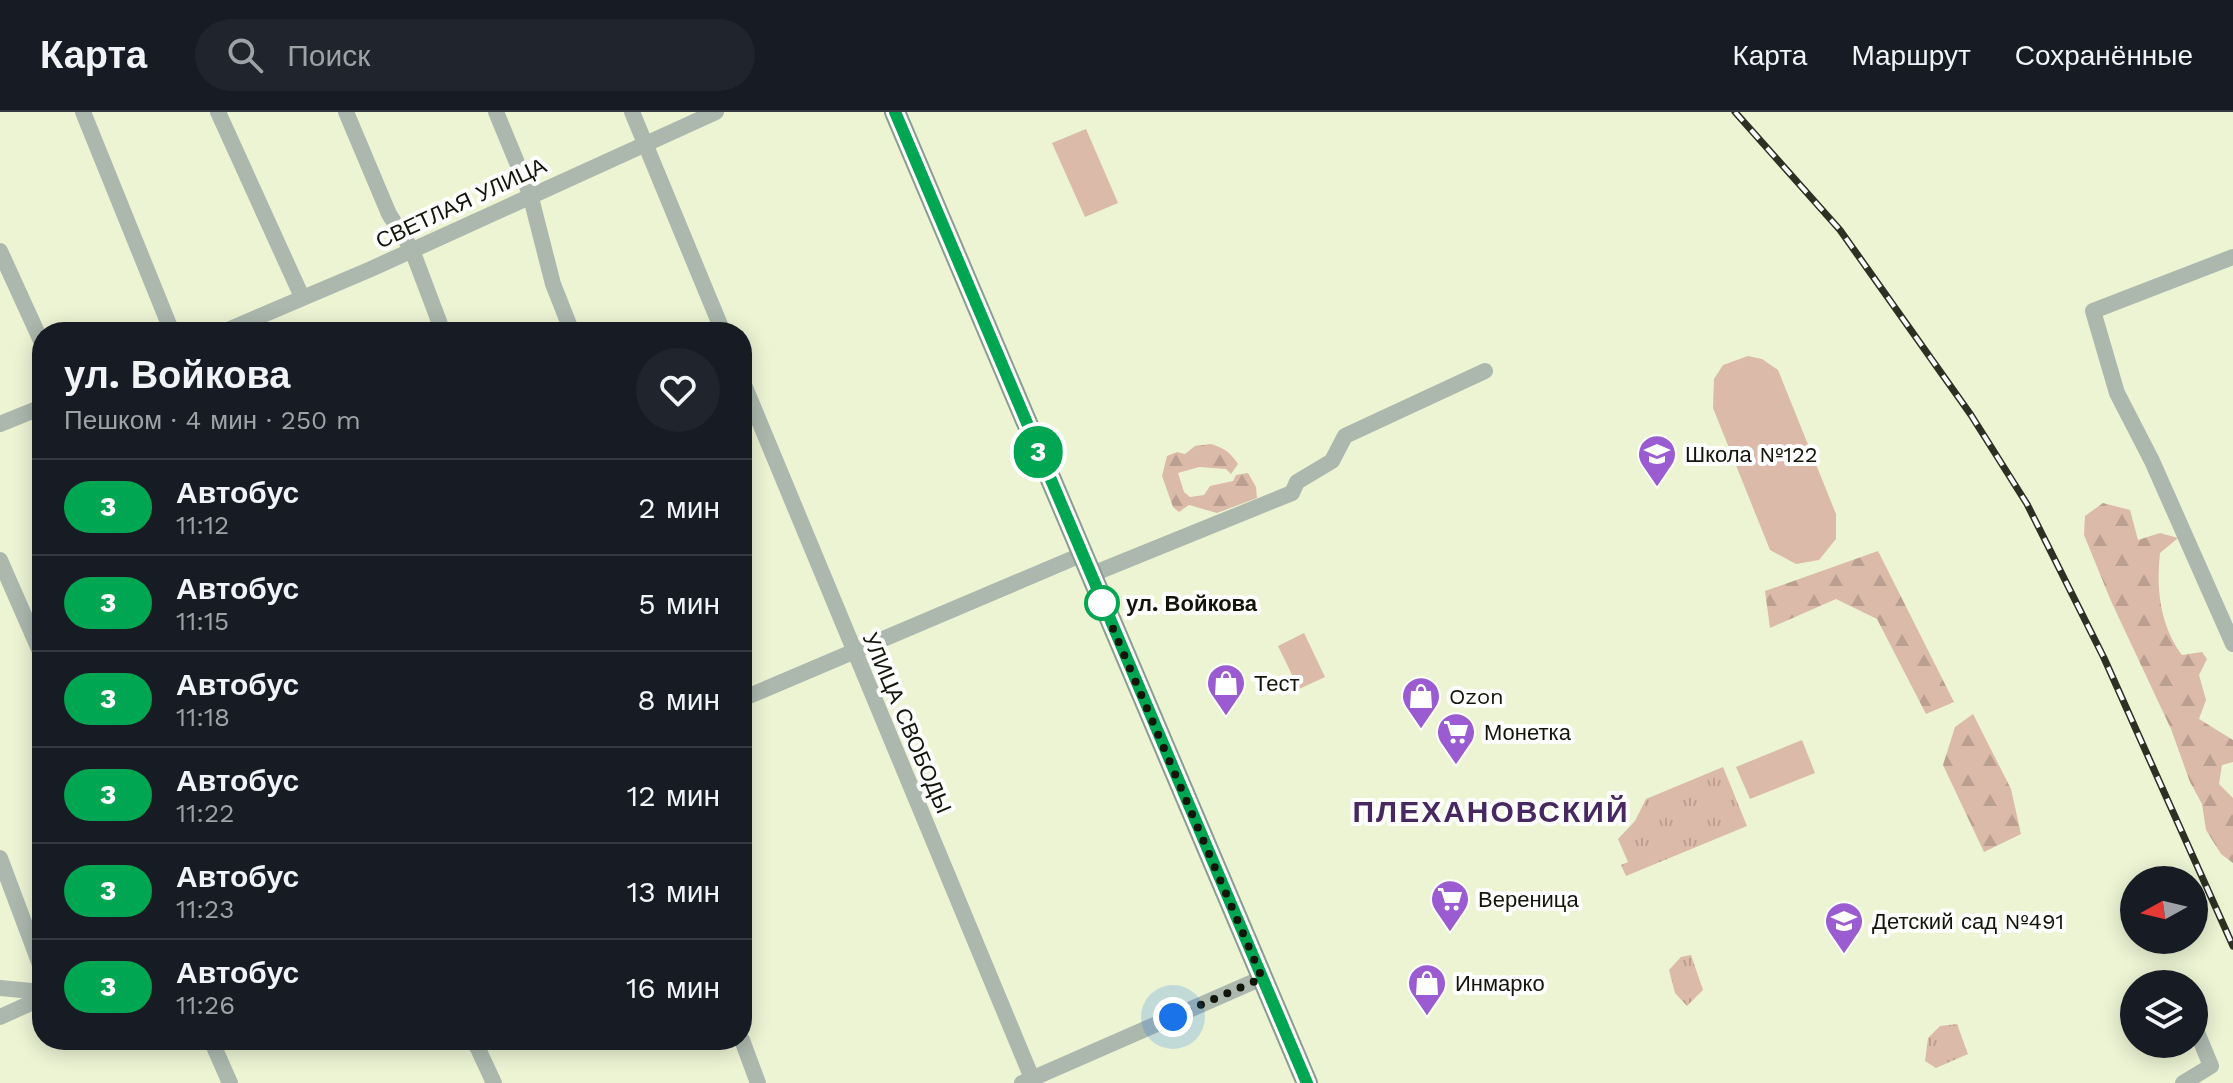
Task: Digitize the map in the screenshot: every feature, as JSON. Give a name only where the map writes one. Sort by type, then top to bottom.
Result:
[{"type":"main road","points":[[895,112],[1307,1083]]},
{"type":"street","points":[[83,112],[168,322]]},
{"type":"street","points":[[218,112],[302,297]]},
{"type":"street","points":[[346,112],[389,214],[412,250],[439,322]]},
{"type":"street","points":[[496,112],[530,194],[553,284],[568,322]]},
{"type":"street","points":[[632,112],[719,322]]},
{"type":"street","name":"СВЕТЛАЯ УЛИЦА","points":[[246,322],[716,112]]},
{"type":"street","points":[[0,251],[32,322]]},
{"type":"street","points":[[2233,257],[2093,311],[2117,393],[2152,461],[2233,644]]},
{"type":"street","points":[[752,695],[852,650],[1292,493],[1297,482],[1332,461],[1345,436],[1485,371]]},
{"type":"street","name":"УЛИЦА СВОБОДЫ","points":[[752,405],[1029,1082]]},
{"type":"street","points":[[0,424],[32,411]]},
{"type":"street","points":[[0,560],[32,633]]},
{"type":"street","points":[[0,858],[32,943]]},
{"type":"street","points":[[1029,1082],[1262,978]]},
{"type":"street","points":[[0,988],[32,993]]},
{"type":"street","points":[[0,1017],[32,1000]]},
{"type":"street","points":[[215,1050],[230,1083]]},
{"type":"street","points":[[479,1050],[494,1083]]},
{"type":"street","points":[[746,1050],[758,1083]]},
{"type":"street","points":[[2183,1083],[2211,1066],[2208,1058]]},
{"type":"green space","points":[[1086,129],[1118,203],[1085,217],[1052,143]]},
{"type":"green space","points":[[1748,356],[1762,359],[1778,370],[1836,514],[1836,539],[1819,560],[1796,564],[1770,550],[1713,408],[1714,379],[1723,365]]},
{"type":"green space","points":[[1211,444],[1226,451],[1238,464],[1231,474],[1226,469],[1199,467],[1178,473],[1184,492],[1190,497],[1204,495],[1210,486],[1233,481],[1236,475],[1248,473],[1256,487],[1257,498],[1217,513],[1189,505],[1179,512],[1173,507],[1162,476],[1167,456],[1177,452],[1185,454],[1195,446]]},
{"type":"green space","points":[[2103,503],[2130,510],[2138,540],[2160,533],[2178,538],[2160,553],[2161,606],[2169,631],[2182,655],[2202,652],[2207,659],[2199,675],[2206,700],[2199,719],[2233,740],[2233,762],[2222,765],[2219,784],[2233,798],[2233,863],[2221,854],[2206,830],[2202,804],[2190,782],[2171,729],[2084,535],[2085,516]]},
{"type":"green space","points":[[1878,551],[1954,702],[1926,714],[1877,619],[1836,599],[1770,628],[1765,591]]},
{"type":"green space","points":[[1304,633],[1325,677],[1299,689],[1278,646]]},
{"type":"green space","points":[[1973,714],[2011,789],[2021,834],[1984,852],[1943,765],[1955,727]]},
{"type":"green space","points":[[1802,740],[1815,773],[1750,799],[1736,767]]},
{"type":"green space","points":[[1723,767],[1747,826],[1626,876],[1621,865],[1628,862],[1618,839],[1635,821],[1646,799]]},
{"type":"green space","points":[[1691,955],[1703,990],[1687,1006],[1675,993],[1669,970],[1681,957]]},
{"type":"green space","points":[[1957,1024],[1968,1054],[1936,1068],[1925,1061],[1928,1038],[1940,1026]]},
{"type":"railway","points":[[1735,112],[1840,230],[1971,415],[2027,504],[2104,658],[2233,946]]},
{"type":"bus line","name":"3","points":[[895,112],[1307,1083]]},
{"type":"place","name":"Школа №122","points":[[1657,488]]},
{"type":"place","name":"ул. Войкова","points":[[1102,603]]},
{"type":"place","name":"Тест","points":[[1226,717]]},
{"type":"place","name":"Ozon","points":[[1421,730]]},
{"type":"place","name":"Монетка","points":[[1456,766]]},
{"type":"place","name":"Вереница","points":[[1450,933]]},
{"type":"place","name":"Детский сад №491","points":[[1844,955]]},
{"type":"place","name":"Инмарко","points":[[1427,1017]]},
{"type":"district","name":"ПЛЕХАНОВСКИЙ","points":[[1491,811]]},
{"type":"route","points":[[1102,603],[1099,596],[1262,978],[1173,1017]]}]
